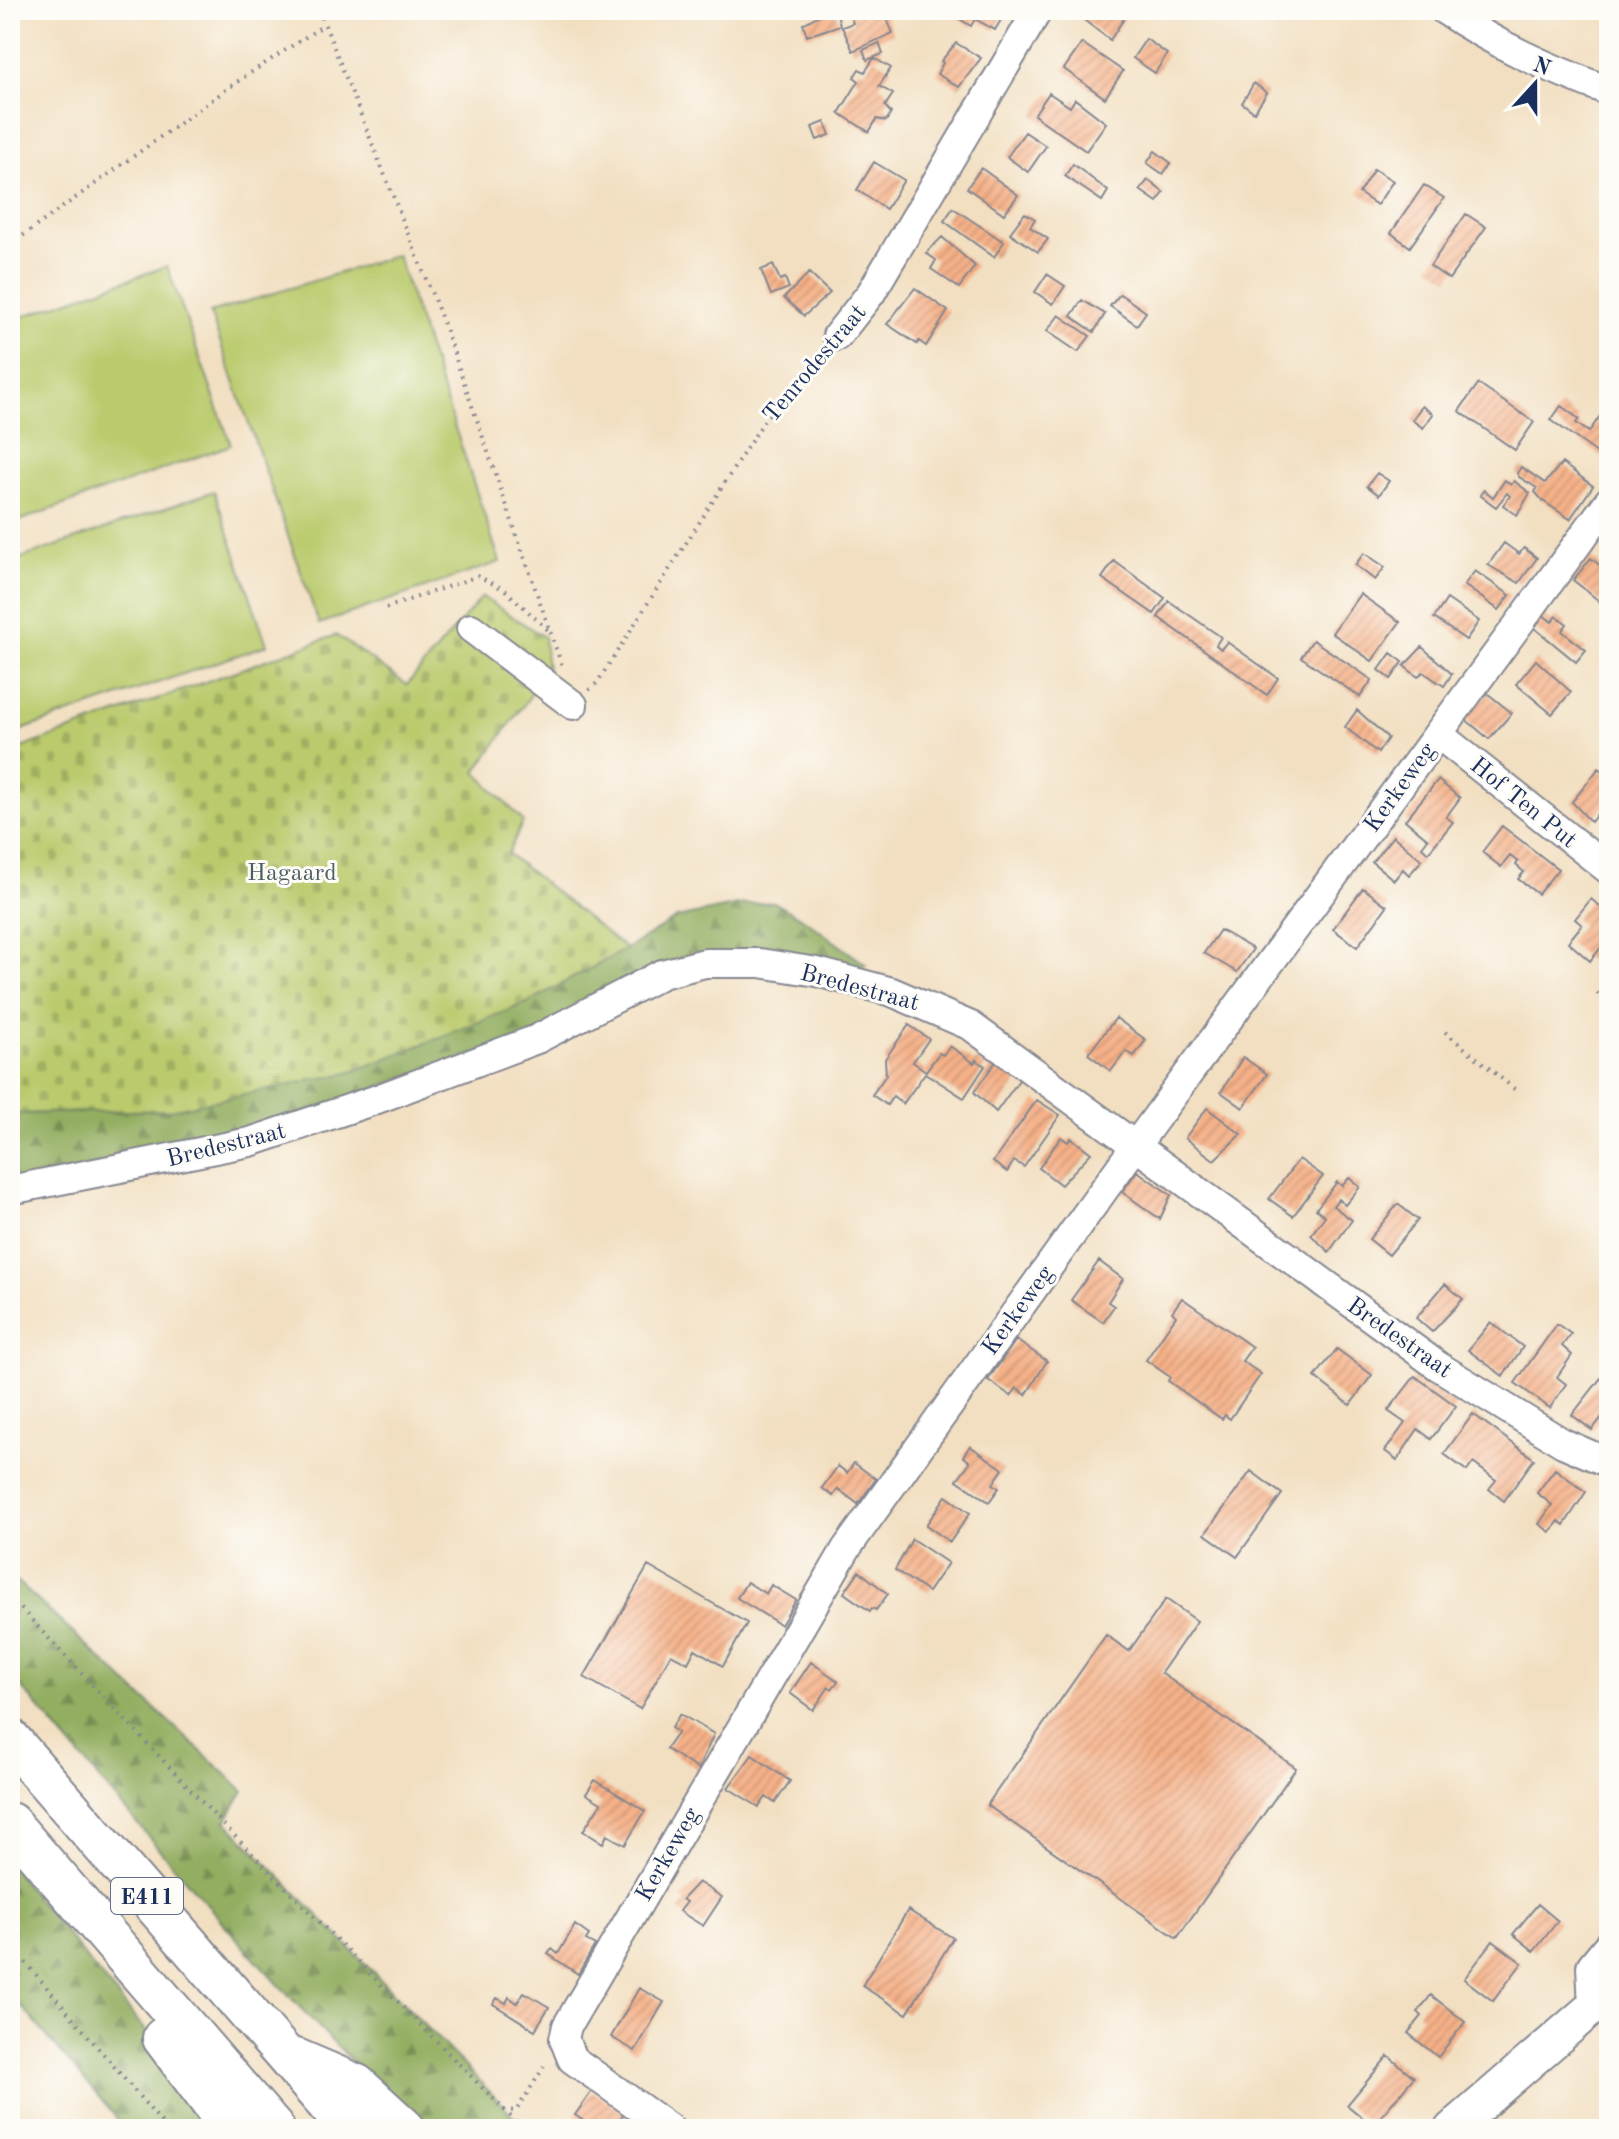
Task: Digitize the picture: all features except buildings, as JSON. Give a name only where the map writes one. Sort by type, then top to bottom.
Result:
[{"type":"highway","name":"E411","points":[[10,1739],[349,2129]]},
{"type":"highway","name":"E411","points":[[10,1823],[274,2129]]},
{"type":"highway","points":[[115,1946],[145,2015],[231,2129]]},
{"type":"highway","points":[[285,2054],[357,2085],[405,2129]]},
{"type":"main road","points":[[1452,2129],[1601,2000]]},
{"type":"street","name":"Tenrodestraat","points":[[837,336],[871,293],[1038,10]]},
{"type":"street","points":[[1444,10],[1485,37],[1529,60],[1609,91]]},
{"type":"street","name":"Kerkeweg","points":[[567,2051],[564,2039],[567,2026],[846,1549],[1136,1145],[1609,501]]},
{"type":"street","points":[[471,628],[573,705]]},
{"type":"street","name":"Hof Ten Put","points":[[1438,734],[1609,870]]},
{"type":"street","name":"Bredestraat","points":[[10,1190],[250,1142],[372,1101],[537,1039],[662,974],[705,963],[760,963],[817,972],[868,984],[930,1006],[971,1026],[1438,1366],[1563,1443],[1609,1463]]},
{"type":"street","points":[[1601,2000],[1591,1966],[1609,1944]]},
{"type":"street","points":[[567,2051],[572,2059],[670,2129]]},
{"type":"path","points":[[319,10],[442,319],[573,705]]},
{"type":"path","points":[[10,245],[241,79],[324,25]]},
{"type":"path","name":"Tenrodestraat","points":[[573,705],[597,683],[764,421],[837,336]]},
{"type":"path","points":[[386,608],[478,576],[505,590],[551,633]]},
{"type":"path","points":[[1597,993],[1609,1002]]},
{"type":"path","points":[[1445,1032],[1518,1092]]},
{"type":"path","points":[[10,1597],[218,1819],[523,2129]]},
{"type":"path","points":[[10,1944],[167,2129]]},
{"type":"path","points":[[501,2109],[516,2111],[551,2056],[567,2051]]},
{"type":"green space","points":[[397,255],[500,562],[319,624],[210,313]]},
{"type":"green space","points":[[167,266],[231,445],[10,524],[10,321]]},
{"type":"green space","points":[[214,491],[267,645],[10,734],[10,562]]},
{"type":"green space","name":"Hagaard","points":[[482,597],[544,637],[547,672],[476,772],[523,821],[508,854],[626,949],[527,1003],[352,1072],[170,1110],[10,1114],[10,752],[336,635],[407,685]]},
{"type":"green space","points":[[774,902],[807,921],[866,965],[852,973],[703,954],[536,1033],[244,1133],[10,1183],[10,1114],[170,1110],[626,949],[677,918],[738,905]]},
{"type":"green space","points":[[10,1575],[244,1791],[226,1821],[526,2129],[423,2129],[313,2021],[159,1850],[10,1674]]},
{"type":"green space","points":[[10,1866],[157,2044],[220,2129],[126,2129],[10,1993]]}]
